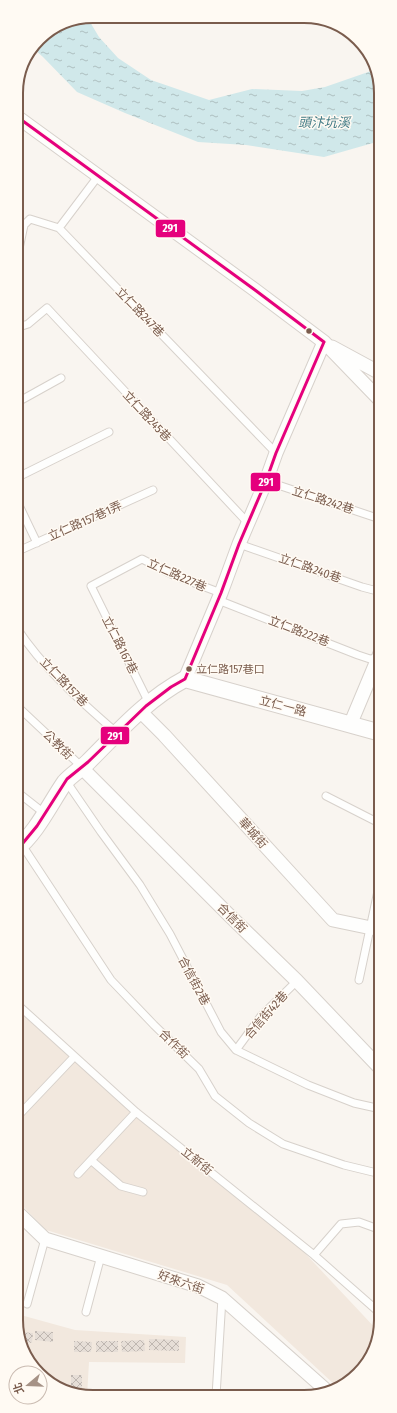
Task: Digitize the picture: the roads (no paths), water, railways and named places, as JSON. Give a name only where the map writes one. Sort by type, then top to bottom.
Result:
[{"type":"street","points":[[23,121],[324,342],[374,370]]},
{"type":"street","points":[[324,342],[374,394]]},
{"type":"street","points":[[23,843],[31,835],[66,781],[82,768],[145,707],[172,686],[185,679],[220,597],[239,544],[266,481],[276,453],[324,342]]},
{"type":"street","points":[[350,725],[374,670]]},
{"type":"street","name":"立仁一路","points":[[185,679],[374,731]]},
{"type":"street","name":"華城街","points":[[145,707],[164,735],[333,920],[374,929]]},
{"type":"street","name":"合信街","points":[[82,768],[297,981],[374,1062]]},
{"type":"street","name":"好來六街","points":[[23,1218],[45,1239],[198,1286],[222,1298],[323,1387]]},
{"type":"lane","points":[[59,228],[99,176]]},
{"type":"lane","name":"立仁路247巷","points":[[23,230],[24,225],[30,219],[59,228],[276,453]]},
{"type":"lane","name":"立仁路245巷","points":[[23,326],[28,324],[46,308],[248,523]]},
{"type":"lane","points":[[23,399],[62,378]]},
{"type":"lane","points":[[23,475],[109,432]]},
{"type":"lane","name":"立仁路242巷","points":[[266,481],[374,517]]},
{"type":"lane","name":"立仁路157巷1弄","points":[[23,549],[153,490]]},
{"type":"lane","points":[[23,514],[37,543]]},
{"type":"lane","name":"立仁路240巷","points":[[239,544],[374,590]]},
{"type":"lane","name":"立仁路227巷","points":[[91,586],[142,559],[220,597]]},
{"type":"lane","name":"立仁路167巷","points":[[91,586],[145,707]]},
{"type":"lane","name":"立仁路222巷","points":[[220,597],[358,655],[370,659],[374,658]]},
{"type":"lane","name":"立仁路157巷","points":[[23,637],[64,686],[117,733]]},
{"type":"lane","name":"公教街","points":[[23,712],[82,768]]},
{"type":"lane","name":"合信街2巷","points":[[66,781],[140,885],[170,934],[221,1032],[236,1050],[308,1085],[354,1103],[374,1107]]},
{"type":"lane","points":[[326,796],[374,820]]},
{"type":"lane","points":[[23,797],[44,814]]},
{"type":"lane","name":"合作街","points":[[23,853],[110,980],[199,1069],[215,1096],[249,1123],[283,1144],[344,1165],[374,1172]]},
{"type":"lane","points":[[359,980],[374,932]]},
{"type":"lane","name":"合信街42巷","points":[[236,1050],[261,1016],[297,981]]},
{"type":"lane","name":"立新街","points":[[23,1010],[136,1112],[314,1255],[374,1308]]},
{"type":"lane","points":[[23,1111],[74,1057]]},
{"type":"lane","points":[[78,1174],[92,1161],[136,1112]]},
{"type":"lane","points":[[92,1161],[121,1186],[143,1192]]},
{"type":"lane","points":[[314,1255],[342,1224],[359,1222],[374,1227]]},
{"type":"lane","points":[[27,1304],[45,1239]]},
{"type":"lane","points":[[86,1312],[101,1256]]},
{"type":"lane","points":[[216,1390],[222,1298]]},
{"type":"water","name":"頭汴坑溪","points":[[91,23],[99,37],[118,58],[151,80],[209,100],[252,89],[302,91],[325,87],[371,71],[374,93],[374,143],[324,157],[246,145],[198,142],[77,92],[37,52],[47,40],[58,32],[75,25]]},
{"type":"place","name":"立仁路157巷口","points":[[189,669]]}]
